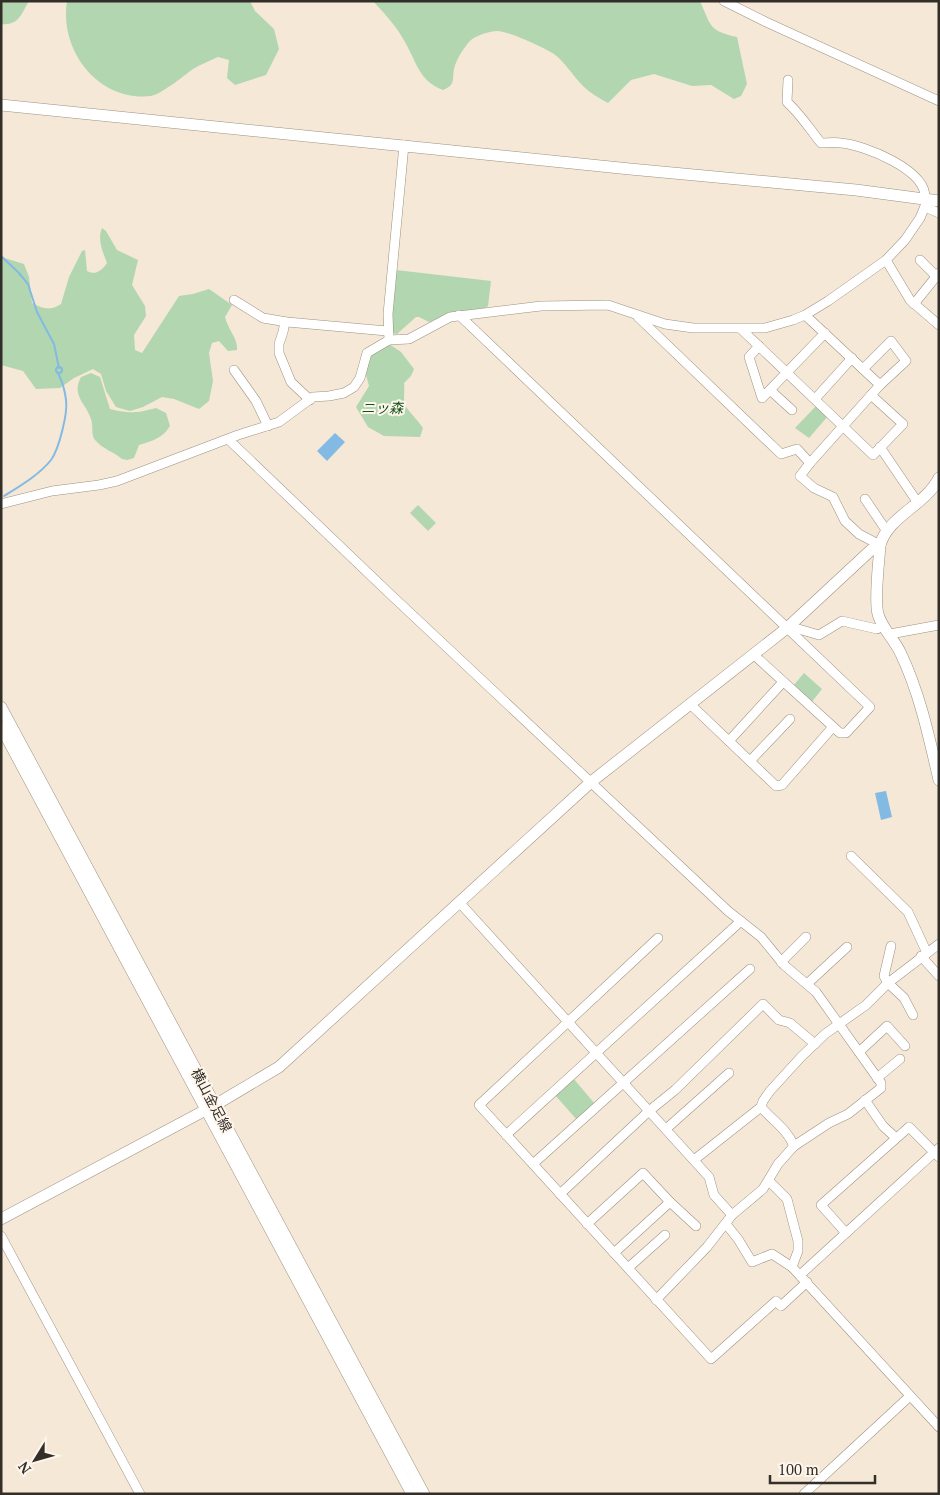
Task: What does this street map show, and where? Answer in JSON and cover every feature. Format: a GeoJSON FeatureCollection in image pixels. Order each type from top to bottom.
{"type":"FeatureCollection","features":[{"type":"Feature","properties":{"kind":"street"},"geometry":{"type":"LineString","coordinates":[[724,1],[939,101]]}},
{"type":"Feature","properties":{"kind":"street"},"geometry":{"type":"LineString","coordinates":[[788,80],[787,102],[801,114],[807,126],[821,143],[841,143],[861,147],[892,160],[917,180],[929,202],[939,213]]}},
{"type":"Feature","properties":{"kind":"street"},"geometry":{"type":"LineString","coordinates":[[1,105],[856,190],[929,202]]}},
{"type":"Feature","properties":{"kind":"street"},"geometry":{"type":"LineString","coordinates":[[1,504],[52,491],[99,486],[117,481],[279,422],[313,398],[344,393],[354,387],[360,378],[368,352],[388,335],[404,145]]}},
{"type":"Feature","properties":{"kind":"street"},"geometry":{"type":"LineString","coordinates":[[234,300],[263,318],[409,338],[442,321],[459,315],[541,306],[608,306],[665,324],[693,328],[765,328],[793,320],[805,314],[828,301],[886,260],[905,240],[929,202]]}},
{"type":"Feature","properties":{"kind":"street"},"geometry":{"type":"LineString","coordinates":[[886,260],[910,300],[939,325]]}},
{"type":"Feature","properties":{"kind":"street"},"geometry":{"type":"LineString","coordinates":[[914,304],[937,274],[920,260]]}},
{"type":"Feature","properties":{"kind":"street"},"geometry":{"type":"LineString","coordinates":[[805,314],[880,385]]}},
{"type":"Feature","properties":{"kind":"street"},"geometry":{"type":"LineString","coordinates":[[459,315],[789,626],[870,707],[846,733],[840,734],[753,654]]}},
{"type":"Feature","properties":{"kind":"street"},"geometry":{"type":"LineString","coordinates":[[636,315],[781,454],[797,449],[810,463]]}},
{"type":"Feature","properties":{"kind":"street"},"geometry":{"type":"LineString","coordinates":[[285,322],[284,332],[279,344],[279,353],[291,382],[310,400]]}},
{"type":"Feature","properties":{"kind":"street"},"geometry":{"type":"LineString","coordinates":[[741,329],[873,455],[903,424],[871,395]]}},
{"type":"Feature","properties":{"kind":"street"},"geometry":{"type":"LineString","coordinates":[[759,346],[749,357],[762,398],[825,333]]}},
{"type":"Feature","properties":{"kind":"street"},"geometry":{"type":"LineString","coordinates":[[863,369],[891,341],[906,361],[880,385],[843,425],[800,476],[814,488],[834,497],[845,521],[859,534],[880,545]]}},
{"type":"Feature","properties":{"kind":"street"},"geometry":{"type":"LineString","coordinates":[[815,398],[852,358]]}},
{"type":"Feature","properties":{"kind":"street"},"geometry":{"type":"LineString","coordinates":[[234,370],[256,401],[268,426]]}},
{"type":"Feature","properties":{"kind":"street"},"geometry":{"type":"LineString","coordinates":[[770,390],[792,410]]}},
{"type":"Feature","properties":{"kind":"street"},"geometry":{"type":"LineString","coordinates":[[229,440],[728,911],[761,937],[781,962],[816,992],[881,1082],[881,1088],[848,1114],[829,1123],[794,1146],[778,1164],[763,1189],[732,1215],[707,1247],[656,1300]]}},
{"type":"Feature","properties":{"kind":"street"},"geometry":{"type":"LineString","coordinates":[[880,447],[918,503]]}},
{"type":"Feature","properties":{"kind":"street"},"geometry":{"type":"LineString","coordinates":[[939,478],[928,494],[886,530],[880,545],[877,607],[882,625],[890,634],[901,653],[924,718],[939,780]]}},
{"type":"Feature","properties":{"kind":"street"},"geometry":{"type":"LineString","coordinates":[[865,499],[886,530]]}},
{"type":"Feature","properties":{"kind":"street"},"geometry":{"type":"LineString","coordinates":[[1,1219],[210,1107],[279,1067],[591,782],[789,626],[871,550],[880,545]]}},
{"type":"Feature","properties":{"kind":"street"},"geometry":{"type":"LineString","coordinates":[[789,626],[819,634],[842,621],[876,629],[882,625]]}},
{"type":"Feature","properties":{"kind":"street"},"geometry":{"type":"LineString","coordinates":[[890,634],[939,625]]}},
{"type":"Feature","properties":{"kind":"street"},"geometry":{"type":"LineString","coordinates":[[729,741],[782,682]]}},
{"type":"Feature","properties":{"kind":"street"},"geometry":{"type":"LineString","coordinates":[[690,704],[776,786],[782,785],[832,728]]}},
{"type":"Feature","properties":{"kind":"street","name":"横山金足線"},"geometry":{"type":"LineString","coordinates":[[1,707],[412,1494]]}},
{"type":"Feature","properties":{"kind":"street"},"geometry":{"type":"LineString","coordinates":[[750,761],[790,720]]}},
{"type":"Feature","properties":{"kind":"street","name":"横山金足線"},"geometry":{"type":"LineString","coordinates":[[1,727],[424,1494]]}},
{"type":"Feature","properties":{"kind":"street"},"geometry":{"type":"LineString","coordinates":[[851,856],[908,912],[924,955],[939,976]]}},
{"type":"Feature","properties":{"kind":"street"},"geometry":{"type":"LineString","coordinates":[[459,902],[709,1177],[714,1195],[732,1215]]}},
{"type":"Feature","properties":{"kind":"street"},"geometry":{"type":"LineString","coordinates":[[506,1135],[741,921]]}},
{"type":"Feature","properties":{"kind":"street"},"geometry":{"type":"LineString","coordinates":[[781,962],[806,936]]}},
{"type":"Feature","properties":{"kind":"street"},"geometry":{"type":"LineString","coordinates":[[658,938],[479,1105],[711,1359],[776,1301],[781,1306],[807,1282]]}},
{"type":"Feature","properties":{"kind":"street"},"geometry":{"type":"LineString","coordinates":[[694,1160],[761,1107],[770,1091],[815,1044],[840,1023],[866,1006],[888,983],[939,944]]}},
{"type":"Feature","properties":{"kind":"street"},"geometry":{"type":"LineString","coordinates":[[807,984],[847,946]]}},
{"type":"Feature","properties":{"kind":"street"},"geometry":{"type":"LineString","coordinates":[[891,946],[884,976],[888,983],[904,998],[913,1015]]}},
{"type":"Feature","properties":{"kind":"street"},"geometry":{"type":"LineString","coordinates":[[533,1164],[750,968]]}},
{"type":"Feature","properties":{"kind":"street"},"geometry":{"type":"LineString","coordinates":[[560,1194],[649,1111],[675,1090],[763,1004],[779,1020],[790,1023],[815,1044]]}},
{"type":"Feature","properties":{"kind":"street"},"geometry":{"type":"LineString","coordinates":[[859,1052],[887,1026],[905,1046]]}},
{"type":"Feature","properties":{"kind":"street"},"geometry":{"type":"LineString","coordinates":[[877,1078],[900,1059]]}},
{"type":"Feature","properties":{"kind":"street"},"geometry":{"type":"LineString","coordinates":[[666,1129],[729,1073]]}},
{"type":"Feature","properties":{"kind":"street"},"geometry":{"type":"LineString","coordinates":[[865,1100],[883,1126],[896,1138]]}},
{"type":"Feature","properties":{"kind":"street"},"geometry":{"type":"LineString","coordinates":[[761,1107],[782,1125],[794,1146]]}},
{"type":"Feature","properties":{"kind":"street"},"geometry":{"type":"LineString","coordinates":[[800,1275],[937,1153],[909,1127],[821,1205],[846,1233]]}},
{"type":"Feature","properties":{"kind":"street"},"geometry":{"type":"LineString","coordinates":[[587,1224],[643,1172],[670,1202],[696,1226]]}},
{"type":"Feature","properties":{"kind":"street"},"geometry":{"type":"LineString","coordinates":[[769,1181],[787,1199],[798,1241],[798,1251],[792,1266]]}},
{"type":"Feature","properties":{"kind":"street"},"geometry":{"type":"LineString","coordinates":[[614,1253],[670,1202]]}},
{"type":"Feature","properties":{"kind":"street"},"geometry":{"type":"LineString","coordinates":[[726,1224],[752,1262],[772,1254],[792,1266],[939,1427]]}},
{"type":"Feature","properties":{"kind":"street"},"geometry":{"type":"LineString","coordinates":[[628,1268],[665,1235]]}},
{"type":"Feature","properties":{"kind":"street"},"geometry":{"type":"LineString","coordinates":[[1,1236],[140,1494]]}},
{"type":"Feature","properties":{"kind":"street"},"geometry":{"type":"LineString","coordinates":[[804,1494],[910,1396]]}},
{"type":"Feature","properties":{"kind":"green space"},"geometry":{"type":"Polygon","coordinates":[[[1,1],[29,1],[16,21],[1,24],[1,1]]]}},
{"type":"Feature","properties":{"kind":"green space"},"geometry":{"type":"Polygon","coordinates":[[[67,1],[250,1],[255,11],[274,29],[279,49],[266,75],[235,85],[227,78],[229,60],[218,57],[193,69],[155,95],[132,96],[115,91],[99,82],[86,70],[76,55],[69,38],[66,20],[67,1]]]}},
{"type":"Feature","properties":{"kind":"green space"},"geometry":{"type":"Polygon","coordinates":[[[373,1],[700,1],[709,22],[716,30],[737,37],[747,84],[741,96],[734,99],[711,85],[692,86],[654,74],[631,80],[608,103],[586,89],[554,54],[535,44],[497,31],[482,34],[469,42],[456,62],[452,84],[443,90],[429,82],[424,76],[398,31],[373,1]]]}},
{"type":"Feature","properties":{"kind":"green space"},"geometry":{"type":"Polygon","coordinates":[[[102,228],[106,231],[117,250],[138,260],[132,285],[145,306],[146,316],[134,335],[135,350],[142,353],[179,296],[209,289],[232,305],[225,317],[236,342],[237,350],[228,351],[219,341],[212,343],[209,353],[213,381],[209,401],[199,409],[174,399],[162,397],[143,407],[130,411],[116,407],[106,391],[101,374],[93,369],[74,378],[60,388],[36,389],[23,371],[1,365],[1,257],[24,264],[29,277],[32,303],[43,308],[53,308],[61,304],[69,277],[82,251],[85,250],[87,271],[98,272],[107,263],[100,241],[102,228]]]}},
{"type":"Feature","properties":{"kind":"green space"},"geometry":{"type":"Polygon","coordinates":[[[396,270],[491,281],[488,306],[450,314],[429,322],[416,317],[397,334],[393,333],[390,329],[396,270]]]}},
{"type":"Feature","properties":{"kind":"green space","name":"ニッ森"},"geometry":{"type":"Polygon","coordinates":[[[389,344],[401,352],[414,369],[411,376],[404,383],[404,400],[406,407],[423,428],[420,437],[384,436],[368,427],[356,407],[369,386],[365,371],[370,355],[389,344]]]}},
{"type":"Feature","properties":{"kind":"green space"},"geometry":{"type":"Polygon","coordinates":[[[91,373],[100,377],[110,409],[133,412],[156,408],[166,413],[170,426],[157,438],[139,445],[134,458],[122,459],[94,439],[89,413],[78,394],[78,384],[81,377],[91,373]]]}},
{"type":"Feature","properties":{"kind":"green space"},"geometry":{"type":"Polygon","coordinates":[[[817,405],[828,416],[809,438],[795,428],[817,405]]]}},
{"type":"Feature","properties":{"kind":"green space"},"geometry":{"type":"Polygon","coordinates":[[[418,505],[436,523],[428,531],[410,513],[418,505]]]}},
{"type":"Feature","properties":{"kind":"green space"},"geometry":{"type":"Polygon","coordinates":[[[804,673],[822,689],[811,703],[793,686],[804,673]]]}},
{"type":"Feature","properties":{"kind":"green space"},"geometry":{"type":"Polygon","coordinates":[[[573,1078],[595,1104],[577,1120],[555,1095],[573,1078]]]}},
{"type":"Feature","properties":{"kind":"water"},"geometry":{"type":"Polygon","coordinates":[[[335,433],[345,442],[327,461],[317,451],[335,433]]]}},
{"type":"Feature","properties":{"kind":"water"},"geometry":{"type":"Polygon","coordinates":[[[886,791],[892,817],[881,820],[875,793],[886,791]]]}},
{"type":"Feature","properties":{"kind":"waterway"},"geometry":{"type":"LineString","coordinates":[[1,256],[28,284],[37,312],[54,344],[59,368]]}},
{"type":"Feature","properties":{"kind":"waterway"},"geometry":{"type":"LineString","coordinates":[[59,367],[62,370],[59,373],[56,370],[59,367]]}},
{"type":"Feature","properties":{"kind":"waterway"},"geometry":{"type":"LineString","coordinates":[[4,496],[35,475],[54,455],[66,413],[66,400],[58,373]]}}]}
